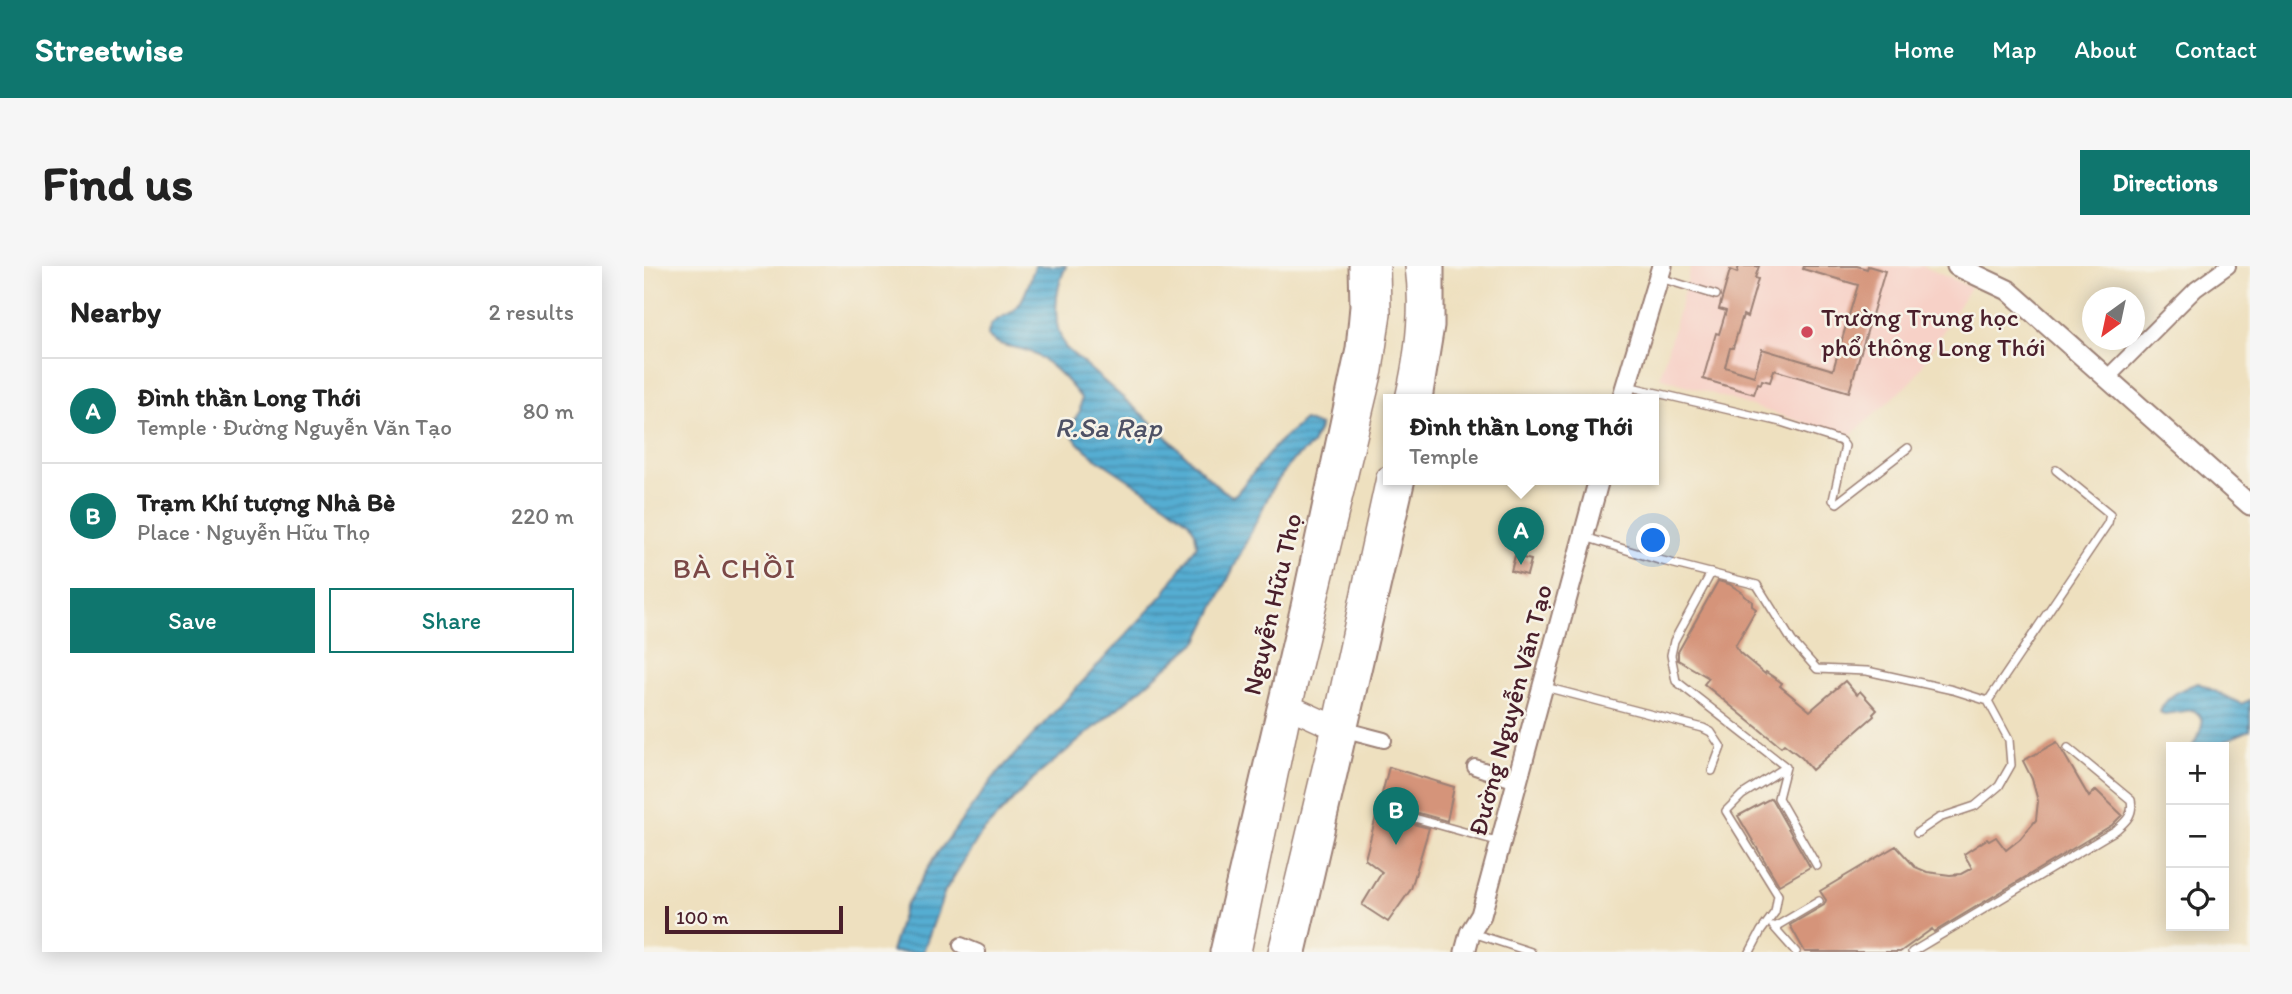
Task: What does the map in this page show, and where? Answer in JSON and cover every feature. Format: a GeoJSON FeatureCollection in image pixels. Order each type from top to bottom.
{"type":"FeatureCollection","features":[{"type":"Feature","properties":{"kind":"main road","name":"Nguyễn Hữu Thọ"},"geometry":{"type":"LineString","coordinates":[[1220,952],[1249,864],[1290,708],[1332,507],[1356,349],[1360,306],[1359,266]]}},
{"type":"Feature","properties":{"kind":"main road","name":"Nguyễn Hữu Thọ"},"geometry":{"type":"LineString","coordinates":[[1239,952],[1249,864],[1332,507],[1371,370],[1379,313],[1378,266]]}},
{"type":"Feature","properties":{"kind":"main road"},"geometry":{"type":"LineString","coordinates":[[1408,394],[1416,362],[1420,285],[1417,266]]}},
{"type":"Feature","properties":{"kind":"main road"},"geometry":{"type":"LineString","coordinates":[[1423,394],[1434,326],[1434,266]]}},
{"type":"Feature","properties":{"kind":"main road"},"geometry":{"type":"LineString","coordinates":[[1957,266],[2008,290],[2250,505]]}},
{"type":"Feature","properties":{"kind":"main road"},"geometry":{"type":"LineString","coordinates":[[1624,392],[1660,272]]}},
{"type":"Feature","properties":{"kind":"main road"},"geometry":{"type":"LineString","coordinates":[[1296,952],[1357,654],[1387,485]]}},
{"type":"Feature","properties":{"kind":"main road"},"geometry":{"type":"LineString","coordinates":[[1357,654],[1403,485]]}},
{"type":"Feature","properties":{"kind":"main road","name":"Đường Nguyễn Văn Tạo"},"geometry":{"type":"LineString","coordinates":[[1479,944],[1481,915],[1516,780],[1545,687],[1598,485]]}},
{"type":"Feature","properties":{"kind":"main road"},"geometry":{"type":"LineString","coordinates":[[1290,708],[1341,729]]}},
{"type":"Feature","properties":{"kind":"main road"},"geometry":{"type":"LineString","coordinates":[[1280,952],[1341,729]]}},
{"type":"Feature","properties":{"kind":"main road","name":"Đường Nguyễn Văn Tạo"},"geometry":{"type":"LineString","coordinates":[[1465,952],[1470,933],[1481,915]]}},
{"type":"Feature","properties":{"kind":"street"},"geometry":{"type":"LineString","coordinates":[[2145,328],[2196,278],[2213,266]]}},
{"type":"Feature","properties":{"kind":"street"},"geometry":{"type":"LineString","coordinates":[[2105,375],[2196,289],[2228,266]]}},
{"type":"Feature","properties":{"kind":"street"},"geometry":{"type":"LineString","coordinates":[[2105,375],[2125,350]]}},
{"type":"Feature","properties":{"kind":"street"},"geometry":{"type":"LineString","coordinates":[[1341,729],[1384,740]]}},
{"type":"Feature","properties":{"kind":"street"},"geometry":{"type":"LineString","coordinates":[[1475,767],[1516,780]]}},
{"type":"Feature","properties":{"kind":"street"},"geometry":{"type":"LineString","coordinates":[[961,945],[978,952]]}},
{"type":"Feature","properties":{"kind":"lane"},"geometry":{"type":"LineString","coordinates":[[1660,272],[1716,295]]}},
{"type":"Feature","properties":{"kind":"lane"},"geometry":{"type":"LineString","coordinates":[[1659,399],[1781,422],[1841,441],[1845,446],[1833,500],[1837,503],[1908,448]]}},
{"type":"Feature","properties":{"kind":"lane"},"geometry":{"type":"LineString","coordinates":[[1988,701],[2108,523],[2110,514],[2056,470]]}},
{"type":"Feature","properties":{"kind":"lane"},"geometry":{"type":"LineString","coordinates":[[1584,537],[1757,585],[1792,641],[1816,669],[1867,671],[1953,690],[1988,701],[2009,740],[2011,765],[1999,786],[1975,806],[1939,818],[1917,833]]}},
{"type":"Feature","properties":{"kind":"lane"},"geometry":{"type":"LineString","coordinates":[[1712,573],[1674,641],[1671,656],[1676,681],[1786,767]]}},
{"type":"Feature","properties":{"kind":"lane"},"geometry":{"type":"LineString","coordinates":[[1545,687],[1711,732],[1721,747],[1712,771]]}},
{"type":"Feature","properties":{"kind":"lane"},"geometry":{"type":"LineString","coordinates":[[1912,952],[2116,830],[2129,818],[2133,808],[2131,800],[2068,748]]}},
{"type":"Feature","properties":{"kind":"lane"},"geometry":{"type":"LineString","coordinates":[[1786,767],[1778,797],[1817,866]]}},
{"type":"Feature","properties":{"kind":"lane"},"geometry":{"type":"LineString","coordinates":[[1772,924],[1778,895],[1726,811],[1742,795],[1786,767]]}},
{"type":"Feature","properties":{"kind":"lane"},"geometry":{"type":"LineString","coordinates":[[1411,817],[1501,842]]}},
{"type":"Feature","properties":{"kind":"lane"},"geometry":{"type":"LineString","coordinates":[[1751,952],[1761,931],[1819,901]]}},
{"type":"Feature","properties":{"kind":"lane"},"geometry":{"type":"LineString","coordinates":[[1772,924],[1796,952]]}},
{"type":"Feature","properties":{"kind":"lane"},"geometry":{"type":"LineString","coordinates":[[1479,944],[1531,952]]}},
{"type":"Feature","properties":{"kind":"shaded area","name":"Trường Trung học phổ thông Long Thới"},"geometry":{"type":"Polygon","coordinates":[[[1691,266],[1922,266],[1970,287],[1914,379],[1849,437],[1660,377],[1691,266]]]}},
{"type":"Feature","properties":{"kind":"water","name":"R.Sa Rạp"},"geometry":{"type":"Polygon","coordinates":[[[1035,266],[1066,266],[1059,285],[1056,307],[1058,329],[1066,348],[1152,423],[1219,488],[1232,496],[1277,444],[1304,420],[1320,426],[1312,445],[1293,460],[1273,487],[1198,641],[1033,779],[980,835],[945,891],[923,952],[891,952],[904,908],[936,855],[995,776],[1163,595],[1197,545],[1195,532],[1188,521],[1078,443],[1068,429],[1080,411],[1081,398],[1064,378],[1037,356],[998,343],[988,336],[992,324],[1013,311],[1020,303],[1035,266]]]}},
{"type":"Feature","properties":{"kind":"water"},"geometry":{"type":"Polygon","coordinates":[[[2198,683],[2241,704],[2250,700],[2250,730],[2223,742],[2195,742],[2202,727],[2198,714],[2193,710],[2164,714],[2160,712],[2170,698],[2198,683]]]}},
{"type":"Feature","properties":{"kind":"building"},"geometry":{"type":"Polygon","coordinates":[[[1739,266],[1759,266],[1755,278],[1758,279],[1747,317],[1743,315],[1725,367],[1754,376],[1762,349],[1833,370],[1858,285],[1803,269],[1804,266],[1857,266],[1867,269],[1868,266],[1885,271],[1849,392],[1774,370],[1770,382],[1762,380],[1761,384],[1758,383],[1754,394],[1703,379],[1716,333],[1719,334],[1726,311],[1719,309],[1730,270],[1737,273],[1739,266]]]}},
{"type":"Feature","properties":{"kind":"building"},"geometry":{"type":"Polygon","coordinates":[[[1515,556],[1531,560],[1527,575],[1511,571],[1515,556]]]}},
{"type":"Feature","properties":{"kind":"building"},"geometry":{"type":"Polygon","coordinates":[[[1718,581],[1743,593],[1756,609],[1735,646],[1765,674],[1766,672],[1782,683],[1780,686],[1810,711],[1845,681],[1857,695],[1860,691],[1877,710],[1874,716],[1812,770],[1802,758],[1784,744],[1781,747],[1704,684],[1709,678],[1678,660],[1678,652],[1718,581]]]}},
{"type":"Feature","properties":{"kind":"building"},"geometry":{"type":"Polygon","coordinates":[[[2057,742],[2089,797],[2096,790],[2122,815],[2112,825],[1934,932],[1932,929],[1900,952],[1805,952],[1790,925],[1824,905],[1826,900],[1820,891],[1896,846],[1915,867],[1927,872],[1950,875],[1961,874],[1972,868],[1964,854],[1987,839],[1989,841],[1996,837],[2006,850],[2020,839],[2036,820],[2038,801],[2032,779],[2023,761],[2057,742]]]}},
{"type":"Feature","properties":{"kind":"building"},"geometry":{"type":"Polygon","coordinates":[[[1389,767],[1454,787],[1447,821],[1412,811],[1405,815],[1409,823],[1429,828],[1411,889],[1388,922],[1362,905],[1382,872],[1365,859],[1389,767]]]}},
{"type":"Feature","properties":{"kind":"building"},"geometry":{"type":"Polygon","coordinates":[[[1771,798],[1810,867],[1779,885],[1738,816],[1771,798]]]}},
{"type":"Feature","properties":{"kind":"place","name":"Trường Trung học phổ thông Long Thới"},"geometry":{"type":"Point","coordinates":[1807,332]}},
{"type":"Feature","properties":{"kind":"place","name":"Đình thần Long Thới"},"geometry":{"type":"Point","coordinates":[1521,565]}},
{"type":"Feature","properties":{"kind":"place","name":"Trạm Khí tượng Nhà Bè"},"geometry":{"type":"Point","coordinates":[1396,845]}},
{"type":"Feature","properties":{"kind":"district","name":"BÀ CHỒI"},"geometry":{"type":"Point","coordinates":[735,568]}}]}
